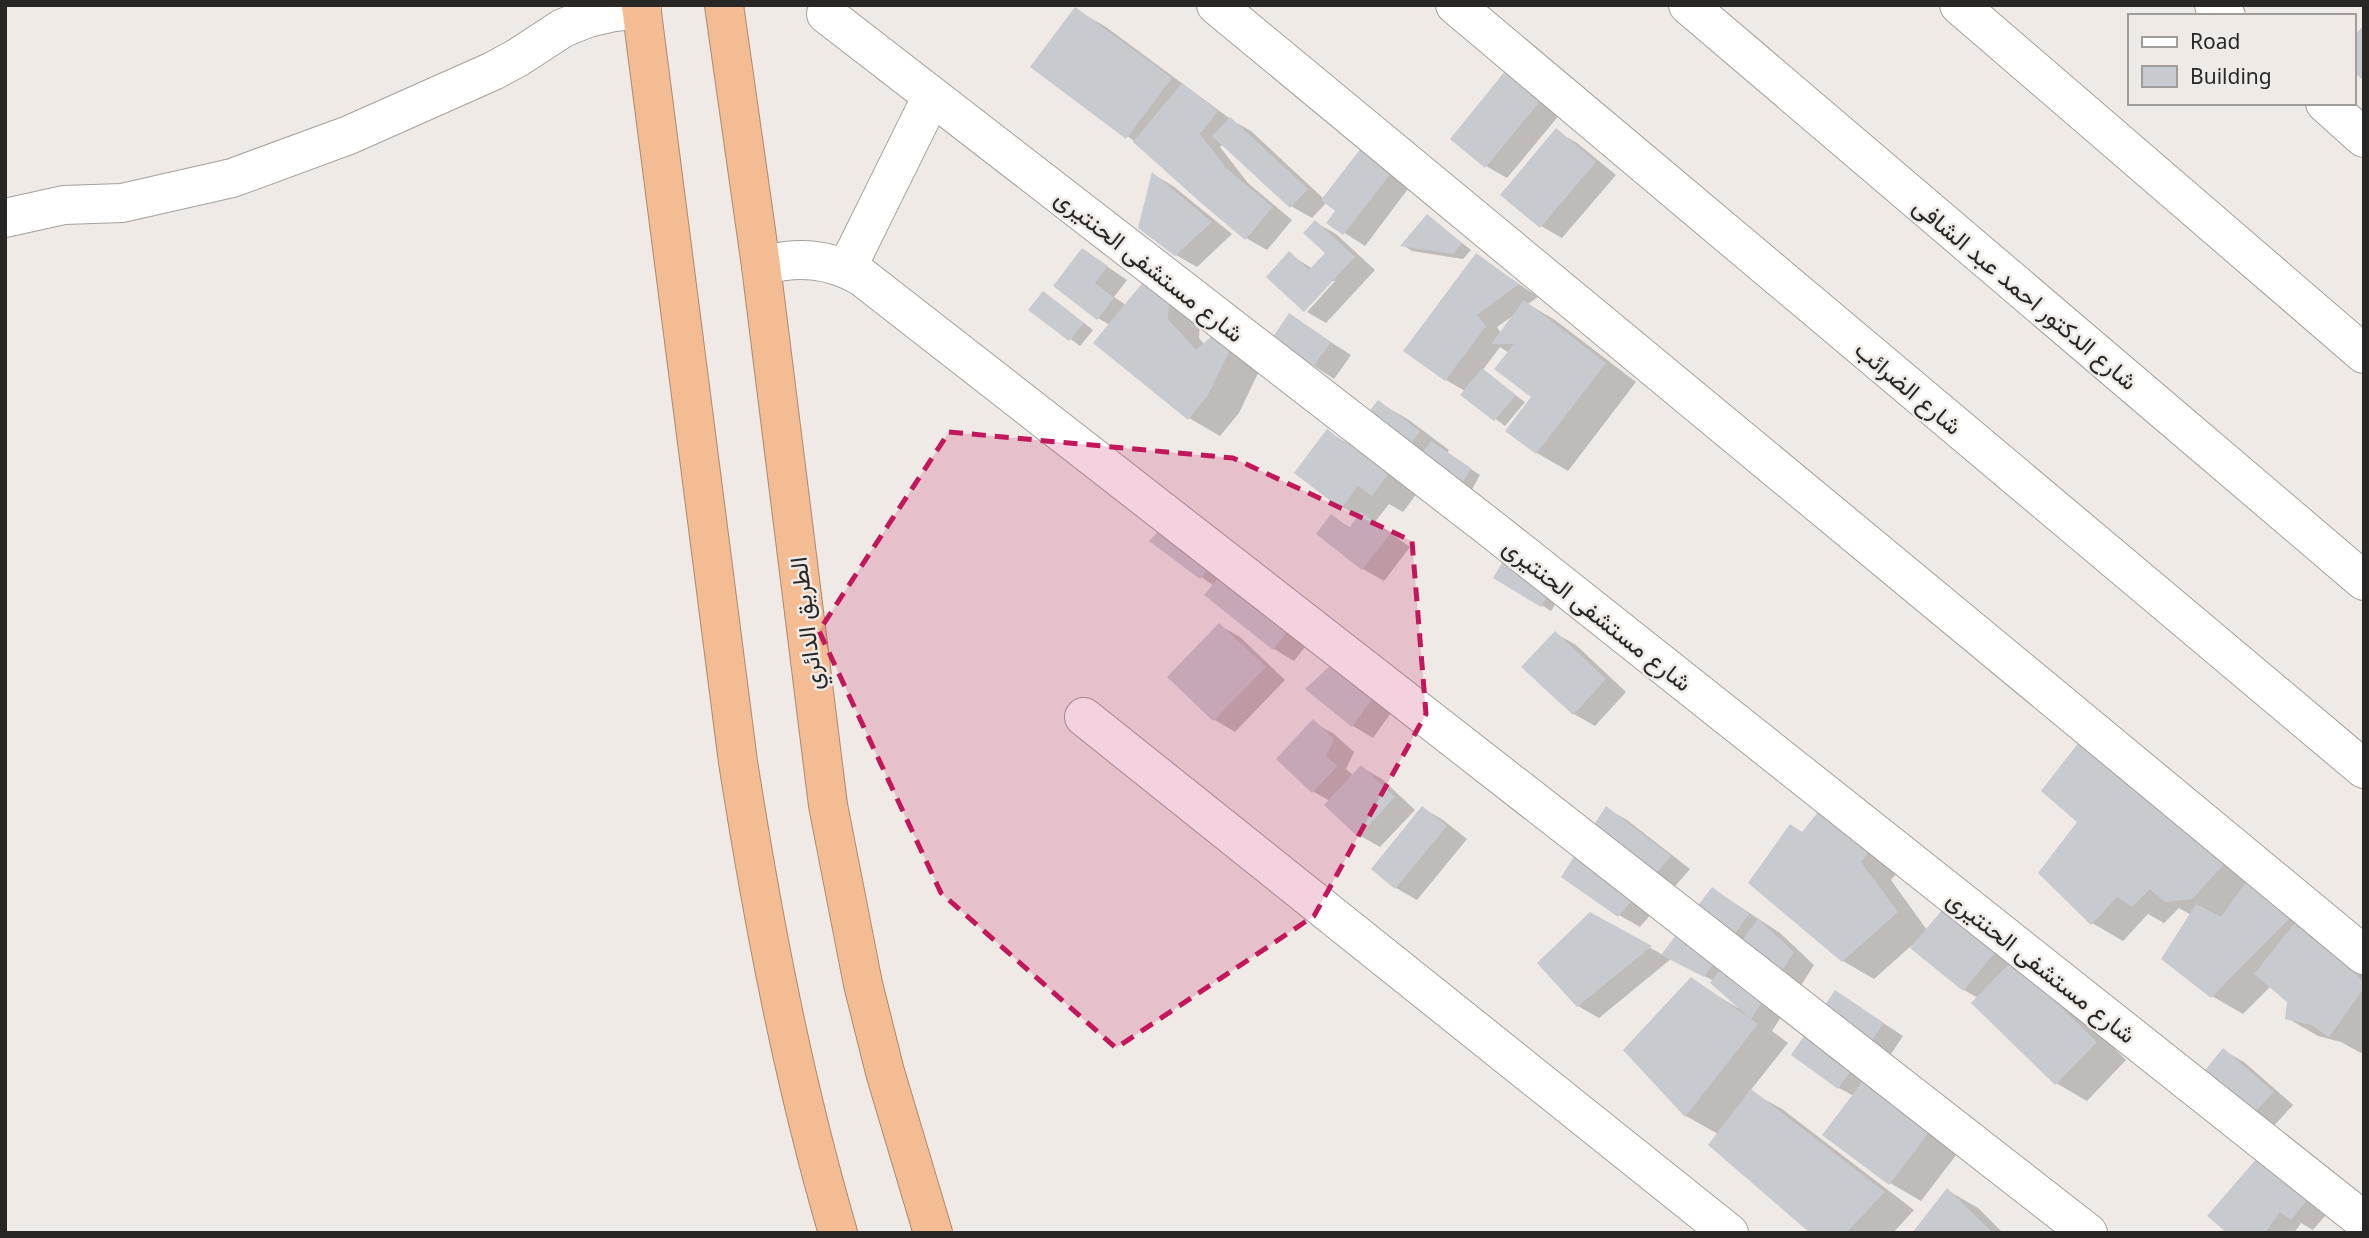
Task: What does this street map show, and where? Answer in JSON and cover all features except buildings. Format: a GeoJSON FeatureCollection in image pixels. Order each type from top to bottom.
{"type":"FeatureCollection","features":[{"type":"Feature","properties":{"kind":"highway","name":"الطريق الدائري"},"geometry":{"type":"LineString","coordinates":[[724,5],[761,267],[816,715],[839,869],[885,1072],[933,1233]]}},
{"type":"Feature","properties":{"kind":"highway"},"geometry":{"type":"LineString","coordinates":[[641,7],[748,828],[797,1075],[838,1233]]}},
{"type":"Feature","properties":{"kind":"street"},"geometry":{"type":"LineString","coordinates":[[1216,5],[2364,956]]}},
{"type":"Feature","properties":{"kind":"street","name":"شارع الضرائب"},"geometry":{"type":"LineString","coordinates":[[1455,5],[2364,769]]}},
{"type":"Feature","properties":{"kind":"street","name":"شارع الدكتور احمد عبد الشافى"},"geometry":{"type":"LineString","coordinates":[[1688,5],[2364,581]]}},
{"type":"Feature","properties":{"kind":"street"},"geometry":{"type":"LineString","coordinates":[[1959,5],[2364,354]]}},
{"type":"Feature","properties":{"kind":"street"},"geometry":{"type":"LineString","coordinates":[[5,218],[64,205],[122,203],[232,178],[349,135],[493,71],[563,28],[588,18],[641,7]]}},
{"type":"Feature","properties":{"kind":"street","name":"شارع مستشفى الحنتيرى"},"geometry":{"type":"LineString","coordinates":[[826,14],[1494,531],[2364,1221]]}},
{"type":"Feature","properties":{"kind":"street"},"geometry":{"type":"LineString","coordinates":[[847,268],[932,96]]}},
{"type":"Feature","properties":{"kind":"street"},"geometry":{"type":"LineString","coordinates":[[2327,105],[2364,138]]}},
{"type":"Feature","properties":{"kind":"street"},"geometry":{"type":"LineString","coordinates":[[761,267],[778,261],[813,259],[847,268],[862,277],[2088,1233]]}},
{"type":"Feature","properties":{"kind":"street"},"geometry":{"type":"LineString","coordinates":[[1084,717],[1729,1233]]}},
{"type":"Feature","properties":{"kind":"highlighted area"},"geometry":{"type":"Polygon","coordinates":[[[949,432],[1233,458],[1412,541],[1426,714],[1314,916],[1116,1048],[941,893],[819,631],[949,432]]]}}]}
